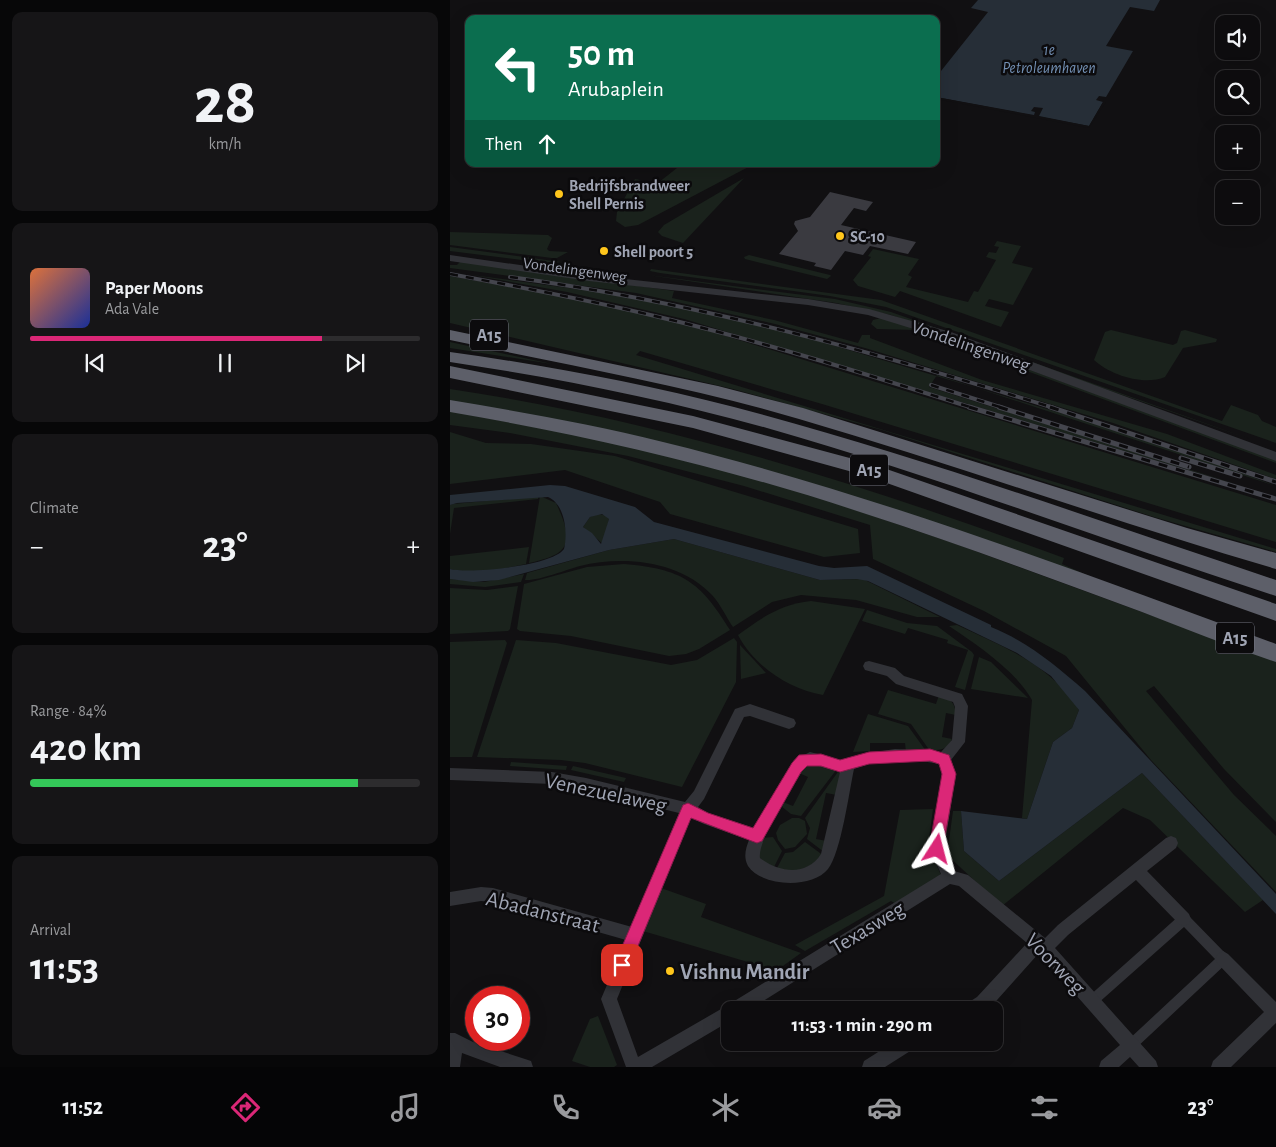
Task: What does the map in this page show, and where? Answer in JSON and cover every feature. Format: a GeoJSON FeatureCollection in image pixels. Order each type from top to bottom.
{"type":"FeatureCollection","features":[{"type":"Feature","properties":{"kind":"highway","name":"A15"},"geometry":{"type":"LineString","coordinates":[[450,326],[528,343],[618,370]]}},
{"type":"Feature","properties":{"kind":"highway","name":"A15"},"geometry":{"type":"LineString","coordinates":[[450,337],[618,370],[803,414],[891,440],[1186,535],[1276,561]]}},
{"type":"Feature","properties":{"kind":"highway","name":"A15"},"geometry":{"type":"LineString","coordinates":[[450,337],[600,373],[633,389]]}},
{"type":"Feature","properties":{"kind":"highway","name":"A15"},"geometry":{"type":"LineString","coordinates":[[450,357],[521,367],[633,389],[770,423],[846,445],[1276,588]]}},
{"type":"Feature","properties":{"kind":"highway","name":"A15"},"geometry":{"type":"LineString","coordinates":[[450,372],[684,420],[758,438],[872,471],[1276,612]]}},
{"type":"Feature","properties":{"kind":"highway","name":"A15"},"geometry":{"type":"LineString","coordinates":[[450,406],[606,434],[789,480],[928,526],[1276,653]]}},
{"type":"Feature","properties":{"kind":"street","name":"Vondelingenweg"},"geometry":{"type":"LineString","coordinates":[[450,252],[710,287],[729,292]]}},
{"type":"Feature","properties":{"kind":"street","name":"Vondelingenweg"},"geometry":{"type":"LineString","coordinates":[[450,258],[622,282],[729,292],[834,306],[895,319],[946,335],[1276,457]]}},
{"type":"Feature","properties":{"kind":"street","name":"Vondelingenweg"},"geometry":{"type":"LineString","coordinates":[[1205,430],[1276,452]]}},
{"type":"Feature","properties":{"kind":"street"},"geometry":{"type":"LineString","coordinates":[[869,666],[891,672],[900,680],[952,695],[959,700],[962,706],[958,742],[944,759]]}},
{"type":"Feature","properties":{"kind":"street"},"geometry":{"type":"LineString","coordinates":[[721,1017],[635,1067],[609,999],[688,809],[699,795],[740,713],[750,710],[789,723]]}},
{"type":"Feature","properties":{"kind":"street"},"geometry":{"type":"LineString","coordinates":[[848,765],[828,856],[819,869],[801,877],[787,876],[761,868],[752,856],[757,836],[801,762],[815,759],[840,766],[869,758],[930,755],[944,759]]}},
{"type":"Feature","properties":{"kind":"street"},"geometry":{"type":"LineString","coordinates":[[944,759],[949,774],[937,849],[949,877]]}},
{"type":"Feature","properties":{"kind":"street","name":"Venezuelaweg"},"geometry":{"type":"LineString","coordinates":[[450,774],[552,778],[586,784],[688,809],[704,818],[757,836]]}},
{"type":"Feature","properties":{"kind":"street"},"geometry":{"type":"LineString","coordinates":[[984,1001],[1042,945],[1171,843]]}},
{"type":"Feature","properties":{"kind":"street"},"geometry":{"type":"LineString","coordinates":[[1137,871],[1276,1012],[1219,1067]]}},
{"type":"Feature","properties":{"kind":"street","name":"Voorweg"},"geometry":{"type":"LineString","coordinates":[[949,877],[963,880],[1042,945],[1150,1067]]}},
{"type":"Feature","properties":{"kind":"street","name":"Texasweg"},"geometry":{"type":"LineString","coordinates":[[749,1001],[949,877]]}},
{"type":"Feature","properties":{"kind":"street","name":"Abadanstraat"},"geometry":{"type":"LineString","coordinates":[[450,899],[481,894],[493,895],[635,935]]}},
{"type":"Feature","properties":{"kind":"street"},"geometry":{"type":"LineString","coordinates":[[1092,1001],[1184,919]]}},
{"type":"Feature","properties":{"kind":"street"},"geometry":{"type":"LineString","coordinates":[[1107,1067],[1223,959]]}},
{"type":"Feature","properties":{"kind":"street"},"geometry":{"type":"LineString","coordinates":[[452,1067],[452,1041],[525,1067]]}},
{"type":"Feature","properties":{"kind":"street"},"geometry":{"type":"LineString","coordinates":[[870,1067],[895,1051]]}},
{"type":"Feature","properties":{"kind":"shaded area"},"geometry":{"type":"Polygon","coordinates":[[[674,167],[748,167],[638,225],[625,227],[616,221],[617,212],[635,179],[640,180],[632,187],[636,188],[633,190],[644,194],[677,168],[674,167]]]}},
{"type":"Feature","properties":{"kind":"shaded area"},"geometry":{"type":"Polygon","coordinates":[[[744,178],[683,243],[662,236],[658,232],[664,225],[744,178]]]}},
{"type":"Feature","properties":{"kind":"shaded area"},"geometry":{"type":"Polygon","coordinates":[[[450,232],[548,235],[552,238],[547,249],[549,251],[568,252],[557,258],[552,258],[450,245],[450,232]]]}},
{"type":"Feature","properties":{"kind":"shaded area"},"geometry":{"type":"Polygon","coordinates":[[[997,241],[1021,246],[1012,263],[1033,268],[1013,305],[989,299],[985,306],[1009,312],[1001,327],[900,291],[895,297],[858,286],[853,280],[871,257],[868,256],[873,249],[919,259],[908,275],[912,277],[906,287],[968,302],[974,291],[978,292],[996,260],[986,257],[989,252],[996,253],[999,247],[994,246],[997,241]]]}},
{"type":"Feature","properties":{"kind":"shaded area"},"geometry":{"type":"Polygon","coordinates":[[[450,247],[561,262],[546,263],[450,251],[450,247]]]}},
{"type":"Feature","properties":{"kind":"shaded area"},"geometry":{"type":"Polygon","coordinates":[[[749,255],[831,276],[827,279],[745,259],[744,257],[749,255]]]}},
{"type":"Feature","properties":{"kind":"shaded area"},"geometry":{"type":"Polygon","coordinates":[[[461,261],[674,291],[672,298],[774,320],[858,343],[862,335],[870,335],[870,338],[982,380],[1167,434],[1276,475],[1276,479],[1113,423],[865,348],[775,324],[636,293],[450,268],[450,265],[457,265],[461,261]]]}},
{"type":"Feature","properties":{"kind":"shaded area"},"geometry":{"type":"Polygon","coordinates":[[[651,269],[881,300],[1222,421],[1231,405],[1258,415],[1262,421],[1276,427],[1276,443],[886,307],[830,296],[660,273],[650,271],[651,269]]]}},
{"type":"Feature","properties":{"kind":"shaded area"},"geometry":{"type":"Polygon","coordinates":[[[472,275],[628,296],[761,324],[936,376],[929,387],[1248,488],[684,319],[567,292],[472,275]]]}},
{"type":"Feature","properties":{"kind":"shaded area"},"geometry":{"type":"Polygon","coordinates":[[[648,275],[835,299],[891,312],[1250,439],[891,315],[836,303],[648,275]]]}},
{"type":"Feature","properties":{"kind":"shaded area"},"geometry":{"type":"Polygon","coordinates":[[[450,276],[593,302],[703,329],[1276,505],[1276,542],[822,404],[640,351],[636,355],[1276,549],[1276,552],[1154,517],[882,430],[733,389],[450,323],[450,276]]]}},
{"type":"Feature","properties":{"kind":"shaded area"},"geometry":{"type":"Polygon","coordinates":[[[881,318],[911,327],[1276,459],[1276,463],[916,330],[877,329],[871,324],[873,320],[881,318]]]}},
{"type":"Feature","properties":{"kind":"shaded area"},"geometry":{"type":"Polygon","coordinates":[[[1111,330],[1173,345],[1177,343],[1181,331],[1185,330],[1217,339],[1216,342],[1183,348],[1165,377],[1138,380],[1109,370],[1094,360],[1105,332],[1111,330]]]}},
{"type":"Feature","properties":{"kind":"shaded area"},"geometry":{"type":"Polygon","coordinates":[[[450,342],[552,364],[450,348],[450,342]]]}},
{"type":"Feature","properties":{"kind":"shaded area"},"geometry":{"type":"Polygon","coordinates":[[[937,375],[978,388],[936,376],[937,375]]]}},
{"type":"Feature","properties":{"kind":"shaded area"},"geometry":{"type":"Polygon","coordinates":[[[978,388],[1172,446],[1276,486],[978,388]]]}},
{"type":"Feature","properties":{"kind":"shaded area"},"geometry":{"type":"Polygon","coordinates":[[[450,389],[529,402],[607,418],[761,458],[913,505],[1064,558],[1062,564],[1107,584],[902,514],[450,403],[450,389]]]}},
{"type":"Feature","properties":{"kind":"shaded area"},"geometry":{"type":"Polygon","coordinates":[[[450,411],[612,442],[785,486],[956,544],[1276,661],[1276,822],[1224,769],[1154,686],[1146,691],[1234,795],[1276,836],[1276,892],[1151,760],[1066,656],[984,611],[873,559],[870,525],[744,486],[628,456],[510,433],[450,425],[450,411]]]}},
{"type":"Feature","properties":{"kind":"shaded area"},"geometry":{"type":"Polygon","coordinates":[[[450,432],[486,443],[531,444],[615,456],[858,529],[860,553],[824,557],[670,514],[660,502],[565,470],[450,484],[450,432]]]}},
{"type":"Feature","properties":{"kind":"shaded area"},"geometry":{"type":"Polygon","coordinates":[[[538,496],[538,499],[454,508],[450,534],[450,505],[538,496]]]}},
{"type":"Feature","properties":{"kind":"shaded area"},"geometry":{"type":"Polygon","coordinates":[[[540,496],[556,503],[562,516],[567,537],[561,550],[554,555],[529,563],[540,496]]]}},
{"type":"Feature","properties":{"kind":"shaded area"},"geometry":{"type":"Polygon","coordinates":[[[597,514],[605,515],[609,519],[603,544],[583,527],[590,517],[597,514]]]}},
{"type":"Feature","properties":{"kind":"shaded area"},"geometry":{"type":"Polygon","coordinates":[[[674,539],[820,580],[863,579],[940,617],[917,617],[856,600],[801,595],[772,602],[733,627],[712,595],[699,584],[668,568],[633,561],[597,563],[580,566],[545,577],[525,580],[527,573],[609,550],[674,539]]]}},
{"type":"Feature","properties":{"kind":"shaded area"},"geometry":{"type":"Polygon","coordinates":[[[529,547],[526,564],[478,571],[450,569],[450,556],[529,547]]]}},
{"type":"Feature","properties":{"kind":"shaded area"},"geometry":{"type":"Polygon","coordinates":[[[624,564],[661,570],[688,580],[709,600],[730,630],[699,649],[686,654],[669,656],[571,636],[520,631],[517,629],[524,584],[587,567],[624,564]]]}},
{"type":"Feature","properties":{"kind":"shaded area"},"geometry":{"type":"Polygon","coordinates":[[[524,574],[521,582],[485,587],[450,584],[450,579],[484,582],[524,574]]]}},
{"type":"Feature","properties":{"kind":"shaded area"},"geometry":{"type":"Polygon","coordinates":[[[518,586],[510,629],[508,631],[450,634],[450,588],[487,590],[518,586]]]}},
{"type":"Feature","properties":{"kind":"shaded area"},"geometry":{"type":"Polygon","coordinates":[[[811,601],[865,609],[823,695],[785,682],[753,657],[738,635],[763,618],[781,609],[790,605],[811,601]]]}},
{"type":"Feature","properties":{"kind":"shaded area"},"geometry":{"type":"Polygon","coordinates":[[[867,610],[907,623],[937,626],[972,652],[974,655],[965,690],[955,687],[968,650],[947,643],[948,640],[908,628],[905,634],[862,621],[867,610]]]}},
{"type":"Feature","properties":{"kind":"shaded area"},"geometry":{"type":"Polygon","coordinates":[[[957,625],[1025,658],[1055,681],[1068,694],[1079,710],[1072,728],[1053,742],[1027,819],[1022,818],[1032,700],[1025,689],[1006,669],[949,626],[957,625]]]}},
{"type":"Feature","properties":{"kind":"shaded area"},"geometry":{"type":"Polygon","coordinates":[[[734,638],[737,642],[736,682],[682,787],[585,763],[561,760],[477,757],[516,640],[556,643],[671,665],[697,660],[734,638]]]}},
{"type":"Feature","properties":{"kind":"shaded area"},"geometry":{"type":"Polygon","coordinates":[[[505,640],[507,643],[472,757],[450,757],[450,642],[505,640]]]}},
{"type":"Feature","properties":{"kind":"shaded area"},"geometry":{"type":"Polygon","coordinates":[[[740,645],[766,673],[741,679],[740,645]]]}},
{"type":"Feature","properties":{"kind":"shaded area"},"geometry":{"type":"Polygon","coordinates":[[[979,657],[991,662],[1028,698],[971,689],[979,657]]]}},
{"type":"Feature","properties":{"kind":"shaded area"},"geometry":{"type":"Polygon","coordinates":[[[888,690],[936,704],[939,695],[952,702],[956,715],[946,713],[942,737],[952,739],[949,745],[930,751],[911,724],[878,714],[888,690]]]}},
{"type":"Feature","properties":{"kind":"shaded area"},"geometry":{"type":"Polygon","coordinates":[[[868,714],[908,726],[926,751],[906,752],[905,743],[870,743],[870,751],[853,752],[868,714]]]}},
{"type":"Feature","properties":{"kind":"shaded area"},"geometry":{"type":"Polygon","coordinates":[[[511,762],[567,766],[566,770],[510,766],[511,762]]]}},
{"type":"Feature","properties":{"kind":"shaded area"},"geometry":{"type":"Polygon","coordinates":[[[809,763],[837,769],[801,816],[791,814],[781,806],[783,802],[793,806],[808,777],[799,773],[809,763]]]}},
{"type":"Feature","properties":{"kind":"shaded area"},"geometry":{"type":"Polygon","coordinates":[[[573,766],[626,778],[624,782],[571,770],[573,766]]]}},
{"type":"Feature","properties":{"kind":"shaded area"},"geometry":{"type":"Polygon","coordinates":[[[840,769],[843,770],[837,795],[826,793],[816,839],[827,841],[824,852],[807,839],[810,828],[805,818],[840,769]]]}},
{"type":"Feature","properties":{"kind":"shaded area"},"geometry":{"type":"Polygon","coordinates":[[[1142,773],[1263,900],[1245,912],[1150,820],[1123,808],[1002,906],[947,855],[953,811],[961,811],[964,851],[999,881],[1142,773]]]}},
{"type":"Feature","properties":{"kind":"shaded area"},"geometry":{"type":"Polygon","coordinates":[[[933,809],[928,846],[941,875],[896,904],[891,901],[805,951],[795,945],[884,896],[900,810],[933,809]]]}},
{"type":"Feature","properties":{"kind":"shaded area"},"geometry":{"type":"Polygon","coordinates":[[[792,818],[799,818],[805,821],[807,834],[795,847],[785,849],[778,840],[776,833],[780,825],[792,818]]]}},
{"type":"Feature","properties":{"kind":"shaded area"},"geometry":{"type":"Polygon","coordinates":[[[773,837],[782,851],[774,867],[762,861],[759,856],[762,838],[773,837]]]}},
{"type":"Feature","properties":{"kind":"shaded area"},"geometry":{"type":"Polygon","coordinates":[[[805,842],[824,856],[822,861],[794,872],[777,868],[785,853],[793,852],[805,842]]]}},
{"type":"Feature","properties":{"kind":"shaded area"},"geometry":{"type":"Polygon","coordinates":[[[661,888],[706,904],[701,917],[801,953],[766,978],[758,965],[643,931],[661,888]]]}},
{"type":"Feature","properties":{"kind":"shaded area"},"geometry":{"type":"Polygon","coordinates":[[[598,1016],[617,1065],[614,1067],[590,1067],[572,1061],[590,1019],[598,1016]]]}},
{"type":"Feature","properties":{"kind":"water","name":"1e Petroleumhaven"},"geometry":{"type":"Polygon","coordinates":[[[978,0],[1160,0],[1154,11],[1130,7],[1106,46],[1133,51],[1106,97],[1099,96],[1096,100],[1103,102],[1089,126],[940,98],[940,71],[988,12],[971,8],[978,0]]]}},
{"type":"Feature","properties":{"kind":"water"},"geometry":{"type":"Polygon","coordinates":[[[550,485],[565,486],[635,507],[654,522],[819,566],[834,568],[867,566],[991,625],[991,627],[1041,655],[1085,691],[1276,894],[1276,914],[1142,773],[999,881],[964,851],[961,811],[1027,819],[1053,742],[1072,728],[1079,710],[1051,676],[1017,653],[868,581],[857,579],[820,580],[674,539],[609,550],[499,580],[473,582],[450,579],[450,569],[492,569],[544,560],[564,549],[566,535],[562,512],[554,501],[548,497],[450,505],[450,495],[550,485]],[[602,514],[590,517],[583,527],[592,533],[601,544],[609,519],[602,514]]]}},
{"type":"Feature","properties":{"kind":"pier"},"geometry":{"type":"Polygon","coordinates":[[[940,98],[1034,115],[1035,112],[1031,111],[1034,107],[1043,108],[1039,116],[1089,126],[1103,102],[1106,102],[1089,128],[940,100],[940,98]]]}},
{"type":"Feature","properties":{"kind":"building","name":"SC-10"},"geometry":{"type":"Polygon","coordinates":[[[830,192],[873,202],[866,211],[854,208],[841,225],[916,242],[908,254],[870,246],[863,255],[845,251],[831,270],[814,266],[816,263],[779,254],[798,231],[794,224],[795,221],[810,217],[830,192]]]}},
{"type":"Feature","properties":{"kind":"railway"},"geometry":{"type":"LineString","coordinates":[[450,274],[581,299],[738,337],[973,408]]}},
{"type":"Feature","properties":{"kind":"railway"},"geometry":{"type":"LineString","coordinates":[[510,277],[648,300],[785,331],[920,367],[1054,408]]}},
{"type":"Feature","properties":{"kind":"railway"},"geometry":{"type":"LineString","coordinates":[[931,385],[1003,408]]}},
{"type":"Feature","properties":{"kind":"railway"},"geometry":{"type":"LineString","coordinates":[[969,407],[1276,499]]}},
{"type":"Feature","properties":{"kind":"railway"},"geometry":{"type":"LineString","coordinates":[[999,407],[1189,467]]}},
{"type":"Feature","properties":{"kind":"railway"},"geometry":{"type":"LineString","coordinates":[[1050,407],[1276,482]]}},
{"type":"Feature","properties":{"kind":"railway"},"geometry":{"type":"LineString","coordinates":[[1181,458],[1240,476]]}},
{"type":"Feature","properties":{"kind":"place","name":"Bedrijfsbrandweer Shell Pernis"},"geometry":{"type":"Point","coordinates":[559,194]}},
{"type":"Feature","properties":{"kind":"place","name":"SC-10"},"geometry":{"type":"Point","coordinates":[840,236]}},
{"type":"Feature","properties":{"kind":"place","name":"Shell poort 5"},"geometry":{"type":"Point","coordinates":[604,251]}},
{"type":"Feature","properties":{"kind":"place","name":"Vishnu Mandir"},"geometry":{"type":"Point","coordinates":[670,971]}},
{"type":"Feature","properties":{"kind":"route"},"geometry":{"type":"LineString","coordinates":[[622,965],[688,809],[704,818],[757,836],[798,764],[804,760],[810,758],[840,766],[869,758],[930,755],[944,759],[949,774],[937,849]]}}]}
